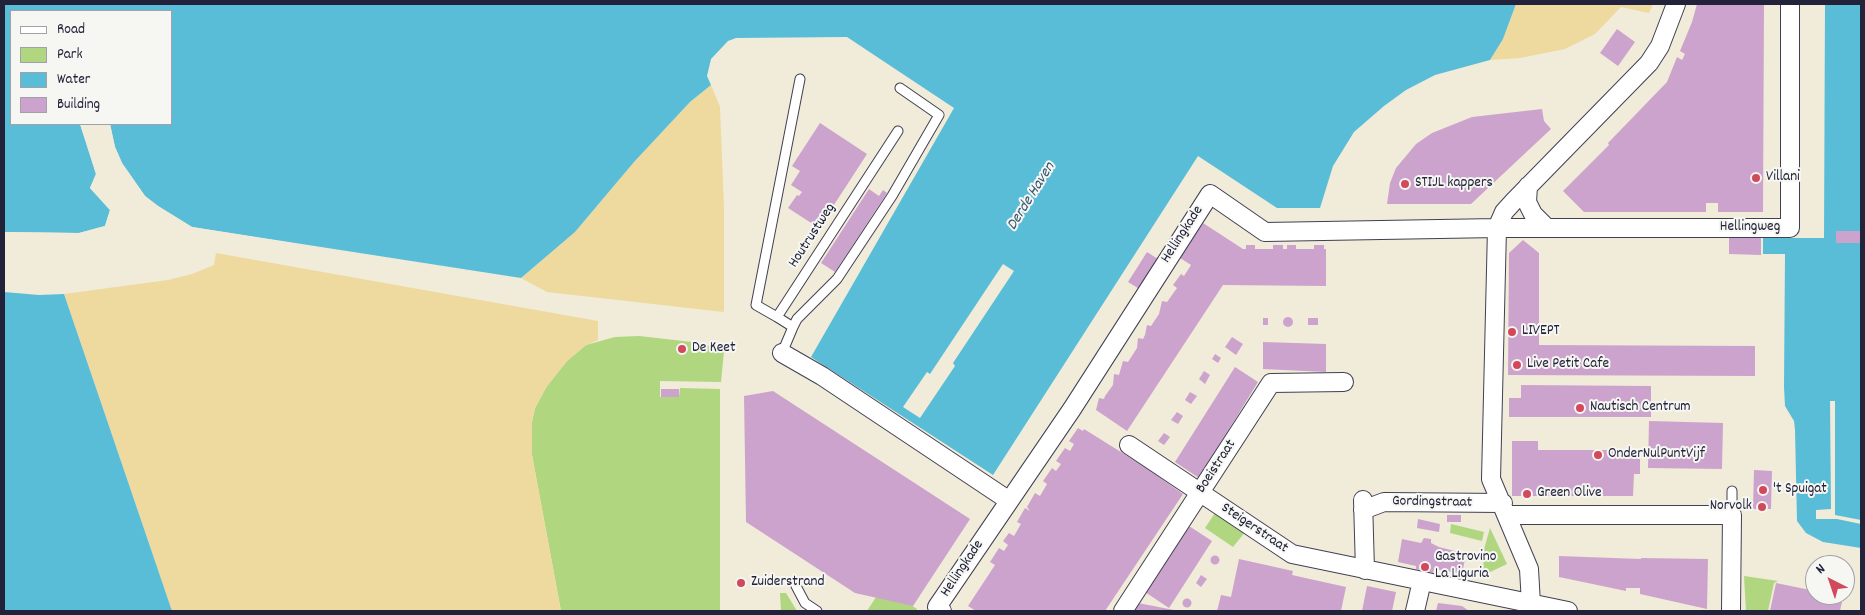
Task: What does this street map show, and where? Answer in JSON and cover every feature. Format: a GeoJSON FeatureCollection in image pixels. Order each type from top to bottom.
{"type":"FeatureCollection","features":[{"type":"Feature","properties":{"kind":"street"},"geometry":{"type":"LineString","coordinates":[[1531,604],[1529,569],[1506,509],[1491,479],[1497,228],[1504,212],[1644,68],[1660,46],[1676,4]]}},
{"type":"Feature","properties":{"kind":"street","name":"Hellingweg"},"geometry":{"type":"LineString","coordinates":[[1497,228],[1790,228],[1790,4]]}},
{"type":"Feature","properties":{"kind":"street"},"geometry":{"type":"LineString","coordinates":[[1528,186],[1527,202],[1533,214],[1546,227]]}},
{"type":"Feature","properties":{"kind":"street","name":"Hellingkade"},"geometry":{"type":"LineString","coordinates":[[942,611],[937,607],[1008,500],[1072,410],[1210,194],[1265,232],[1497,228]]}},
{"type":"Feature","properties":{"kind":"street"},"geometry":{"type":"LineString","coordinates":[[782,353],[822,376],[1008,500]]}},
{"type":"Feature","properties":{"kind":"street","name":"Boeistraat"},"geometry":{"type":"LineString","coordinates":[[1123,611],[1271,383],[1344,382]]}},
{"type":"Feature","properties":{"kind":"street","name":"Steigerstraat"},"geometry":{"type":"LineString","coordinates":[[1129,445],[1292,554],[1568,611]]}},
{"type":"Feature","properties":{"kind":"street","name":"Gordingstraat"},"geometry":{"type":"LineString","coordinates":[[1365,570],[1363,505],[1384,502],[1506,509]]}},
{"type":"Feature","properties":{"kind":"street"},"geometry":{"type":"LineString","coordinates":[[1506,509],[1732,515],[1731,611]]}},
{"type":"Feature","properties":{"kind":"street"},"geometry":{"type":"LineString","coordinates":[[1415,611],[1422,581]]}},
{"type":"Feature","properties":{"kind":"lane"},"geometry":{"type":"LineString","coordinates":[[792,327],[756,305],[800,79]]}},
{"type":"Feature","properties":{"kind":"lane"},"geometry":{"type":"LineString","coordinates":[[782,353],[797,319],[837,279],[892,196],[939,115],[900,88]]}},
{"type":"Feature","properties":{"kind":"lane","name":"Houtrustweg"},"geometry":{"type":"LineString","coordinates":[[777,317],[898,131]]}},
{"type":"Feature","properties":{"kind":"lane"},"geometry":{"type":"LineString","coordinates":[[1732,491],[1732,515]]}},
{"type":"Feature","properties":{"kind":"lane"},"geometry":{"type":"LineString","coordinates":[[796,586],[805,603],[817,611]]}},
{"type":"Feature","properties":{"kind":"green space"},"geometry":{"type":"Polygon","coordinates":[[[639,336],[701,343],[724,351],[721,382],[660,381],[660,397],[679,397],[680,388],[720,389],[720,611],[561,611],[532,455],[532,422],[535,408],[547,386],[567,361],[586,345],[615,337],[639,336]]]}},
{"type":"Feature","properties":{"kind":"green space"},"geometry":{"type":"Polygon","coordinates":[[[1217,510],[1246,531],[1233,547],[1205,528],[1217,510]]]}},
{"type":"Feature","properties":{"kind":"green space"},"geometry":{"type":"Polygon","coordinates":[[[1451,524],[1484,532],[1482,541],[1450,533],[1451,524]]]}},
{"type":"Feature","properties":{"kind":"green space"},"geometry":{"type":"Polygon","coordinates":[[[1490,528],[1507,564],[1484,575],[1483,553],[1490,528]]]}},
{"type":"Feature","properties":{"kind":"green space"},"geometry":{"type":"Polygon","coordinates":[[[1744,576],[1778,581],[1774,583],[1768,611],[1746,611],[1744,576]]]}},
{"type":"Feature","properties":{"kind":"green space"},"geometry":{"type":"Polygon","coordinates":[[[883,586],[917,609],[916,611],[867,611],[883,586]]]}},
{"type":"Feature","properties":{"kind":"green space"},"geometry":{"type":"Polygon","coordinates":[[[780,593],[786,593],[797,611],[781,611],[780,593]]]}},
{"type":"Feature","properties":{"kind":"sand"},"geometry":{"type":"Polygon","coordinates":[[[1516,4],[1653,4],[1649,13],[1621,7],[1595,34],[1565,49],[1520,58],[1490,60],[1503,39],[1516,4]]]}},
{"type":"Feature","properties":{"kind":"sand"},"geometry":{"type":"Polygon","coordinates":[[[711,85],[720,107],[724,208],[724,312],[547,292],[521,278],[575,232],[634,162],[690,102],[711,85]]]}},
{"type":"Feature","properties":{"kind":"sand"},"geometry":{"type":"Polygon","coordinates":[[[216,253],[598,321],[598,340],[586,345],[567,361],[547,386],[535,408],[532,422],[532,455],[561,611],[172,611],[64,294],[168,280],[192,274],[214,265],[216,253]]]}},
{"type":"Feature","properties":{"kind":"water","name":"Derde Haven"},"geometry":{"type":"Polygon","coordinates":[[[4,4],[1516,4],[1503,39],[1490,60],[1435,75],[1406,90],[1354,132],[1333,166],[1320,208],[1277,208],[1198,156],[993,475],[811,357],[954,108],[847,37],[736,38],[728,41],[711,59],[707,76],[711,85],[690,102],[634,162],[575,232],[521,278],[192,227],[145,196],[122,163],[115,147],[110,125],[172,125],[172,10],[10,10],[10,125],[80,125],[96,174],[90,188],[110,210],[105,226],[79,233],[4,232],[4,4]]]}},
{"type":"Feature","properties":{"kind":"water"},"geometry":{"type":"Polygon","coordinates":[[[1825,4],[1861,4],[1861,548],[1823,542],[1806,533],[1797,521],[1795,430],[1794,421],[1785,406],[1784,387],[1785,254],[1763,254],[1763,238],[1824,238],[1825,4]]]}},
{"type":"Feature","properties":{"kind":"water"},"geometry":{"type":"Polygon","coordinates":[[[4,292],[39,295],[64,294],[172,611],[4,611],[4,292]]]}},
{"type":"Feature","properties":{"kind":"pier"},"geometry":{"type":"Polygon","coordinates":[[[80,125],[83,125],[98,173],[93,188],[112,209],[107,228],[80,236],[4,234],[4,232],[79,233],[105,226],[110,210],[90,188],[96,174],[80,125]]]}},
{"type":"Feature","properties":{"kind":"pier"},"geometry":{"type":"Polygon","coordinates":[[[107,125],[110,125],[115,147],[122,163],[145,196],[192,227],[523,280],[192,230],[143,197],[120,164],[113,148],[107,125]]]}},
{"type":"Feature","properties":{"kind":"pier"},"geometry":{"type":"Polygon","coordinates":[[[1003,264],[1014,271],[953,363],[955,366],[920,418],[903,407],[927,372],[930,374],[1003,264]]]}},
{"type":"Feature","properties":{"kind":"pier"},"geometry":{"type":"Polygon","coordinates":[[[1830,401],[1835,401],[1835,515],[1861,520],[1861,524],[1837,519],[1816,519],[1816,510],[1831,509],[1830,401]]]}},
{"type":"Feature","properties":{"kind":"building"},"geometry":{"type":"Polygon","coordinates":[[[1697,4],[1764,4],[1763,212],[1718,212],[1718,203],[1706,203],[1706,212],[1584,212],[1563,191],[1609,145],[1608,143],[1667,82],[1677,57],[1682,60],[1685,54],[1680,51],[1697,4]]]}},
{"type":"Feature","properties":{"kind":"building"},"geometry":{"type":"Polygon","coordinates":[[[1617,29],[1635,42],[1618,66],[1600,53],[1617,29]]]}},
{"type":"Feature","properties":{"kind":"building"},"geometry":{"type":"Polygon","coordinates":[[[1542,109],[1544,121],[1551,129],[1471,204],[1387,204],[1390,183],[1396,168],[1416,144],[1432,133],[1472,117],[1542,109]]]}},
{"type":"Feature","properties":{"kind":"building"},"geometry":{"type":"Polygon","coordinates":[[[820,123],[867,154],[819,228],[788,208],[797,195],[799,196],[802,192],[791,185],[800,171],[792,166],[820,123]]]}},
{"type":"Feature","properties":{"kind":"building"},"geometry":{"type":"Polygon","coordinates":[[[869,189],[879,196],[883,190],[887,193],[835,272],[821,263],[869,189]]]}},
{"type":"Feature","properties":{"kind":"building"},"geometry":{"type":"Polygon","coordinates":[[[1203,223],[1243,249],[1246,249],[1246,245],[1255,245],[1255,249],[1273,249],[1273,245],[1283,245],[1283,249],[1287,249],[1287,245],[1296,245],[1296,249],[1314,249],[1314,245],[1324,245],[1324,249],[1326,249],[1326,286],[1223,285],[1127,431],[1096,410],[1099,398],[1104,399],[1113,385],[1114,374],[1119,375],[1123,361],[1128,362],[1137,348],[1138,338],[1143,339],[1147,325],[1151,326],[1159,314],[1162,301],[1167,302],[1177,288],[1173,285],[1181,274],[1184,276],[1191,265],[1180,258],[1203,223]]]}},
{"type":"Feature","properties":{"kind":"building"},"geometry":{"type":"Polygon","coordinates":[[[1836,231],[1861,231],[1861,243],[1836,243],[1836,231]]]}},
{"type":"Feature","properties":{"kind":"building"},"geometry":{"type":"Polygon","coordinates":[[[1729,238],[1761,238],[1761,255],[1729,254],[1729,238]]]}},
{"type":"Feature","properties":{"kind":"building"},"geometry":{"type":"Polygon","coordinates":[[[1523,240],[1539,253],[1539,345],[1755,346],[1755,376],[1508,375],[1509,253],[1523,240]]]}},
{"type":"Feature","properties":{"kind":"building"},"geometry":{"type":"Polygon","coordinates":[[[1147,252],[1161,261],[1141,290],[1128,282],[1147,252]]]}},
{"type":"Feature","properties":{"kind":"building"},"geometry":{"type":"Polygon","coordinates":[[[1288,317],[1293,322],[1288,327],[1283,322],[1288,317]]]}},
{"type":"Feature","properties":{"kind":"building"},"geometry":{"type":"Polygon","coordinates":[[[1263,318],[1268,318],[1268,325],[1263,325],[1263,318]]]}},
{"type":"Feature","properties":{"kind":"building"},"geometry":{"type":"Polygon","coordinates":[[[1308,318],[1318,318],[1318,325],[1308,325],[1308,318]]]}},
{"type":"Feature","properties":{"kind":"building"},"geometry":{"type":"Polygon","coordinates":[[[1232,337],[1243,344],[1236,355],[1225,347],[1232,337]]]}},
{"type":"Feature","properties":{"kind":"building"},"geometry":{"type":"Polygon","coordinates":[[[1263,342],[1326,344],[1326,372],[1263,369],[1263,342]]]}},
{"type":"Feature","properties":{"kind":"building","name":"De Keet"},"geometry":{"type":"Polygon","coordinates":[[[678,345],[688,347],[687,353],[677,352],[678,345]]]}},
{"type":"Feature","properties":{"kind":"building"},"geometry":{"type":"Polygon","coordinates":[[[1215,354],[1221,358],[1218,363],[1212,359],[1215,354]]]}},
{"type":"Feature","properties":{"kind":"building"},"geometry":{"type":"Polygon","coordinates":[[[1235,367],[1258,382],[1199,478],[1175,462],[1235,367]]]}},
{"type":"Feature","properties":{"kind":"building"},"geometry":{"type":"Polygon","coordinates":[[[1204,371],[1210,375],[1205,384],[1199,379],[1204,371]]]}},
{"type":"Feature","properties":{"kind":"building","name":"Nautisch Centrum"},"geometry":{"type":"Polygon","coordinates":[[[1521,385],[1651,386],[1651,417],[1509,417],[1509,398],[1521,398],[1521,385]]]}},
{"type":"Feature","properties":{"kind":"building"},"geometry":{"type":"Polygon","coordinates":[[[661,389],[679,389],[679,397],[661,397],[661,389]]]}},
{"type":"Feature","properties":{"kind":"building"},"geometry":{"type":"Polygon","coordinates":[[[773,391],[970,519],[913,606],[855,593],[746,522],[744,396],[773,391]]]}},
{"type":"Feature","properties":{"kind":"building"},"geometry":{"type":"Polygon","coordinates":[[[1190,392],[1197,396],[1191,404],[1185,400],[1190,392]]]}},
{"type":"Feature","properties":{"kind":"building"},"geometry":{"type":"Polygon","coordinates":[[[1177,412],[1183,416],[1178,424],[1171,420],[1177,412]]]}},
{"type":"Feature","properties":{"kind":"building"},"geometry":{"type":"Polygon","coordinates":[[[1649,421],[1723,423],[1722,469],[1648,468],[1649,421]]]}},
{"type":"Feature","properties":{"kind":"building"},"geometry":{"type":"Polygon","coordinates":[[[1078,428],[1083,431],[1084,429],[1145,467],[1183,494],[1105,611],[976,611],[968,606],[995,565],[990,562],[999,548],[1004,551],[1008,545],[1003,541],[1009,533],[1014,536],[1021,524],[1017,522],[1025,508],[1030,511],[1027,507],[1035,493],[1040,496],[1047,484],[1043,481],[1052,468],[1056,471],[1061,464],[1056,461],[1065,448],[1070,451],[1074,444],[1069,441],[1078,428]]]}},
{"type":"Feature","properties":{"kind":"building"},"geometry":{"type":"Polygon","coordinates":[[[1164,433],[1170,437],[1164,445],[1158,441],[1164,433]]]}},
{"type":"Feature","properties":{"kind":"building"},"geometry":{"type":"Polygon","coordinates":[[[1512,441],[1538,441],[1538,450],[1640,450],[1640,474],[1634,474],[1633,496],[1512,496],[1512,441]]]}},
{"type":"Feature","properties":{"kind":"building","name":"'t Spuigat"},"geometry":{"type":"Polygon","coordinates":[[[1754,470],[1772,471],[1771,509],[1753,509],[1754,470]]]}},
{"type":"Feature","properties":{"kind":"building"},"geometry":{"type":"Polygon","coordinates":[[[1447,515],[1461,515],[1461,522],[1447,522],[1447,515]]]}},
{"type":"Feature","properties":{"kind":"building"},"geometry":{"type":"Polygon","coordinates":[[[1418,519],[1440,524],[1439,532],[1417,528],[1418,519]]]}},
{"type":"Feature","properties":{"kind":"building"},"geometry":{"type":"Polygon","coordinates":[[[1189,526],[1212,541],[1169,608],[1145,592],[1189,526]]]}},
{"type":"Feature","properties":{"kind":"building"},"geometry":{"type":"Polygon","coordinates":[[[1424,538],[1431,539],[1431,543],[1439,547],[1466,554],[1462,574],[1434,569],[1433,573],[1416,569],[1416,566],[1398,562],[1402,539],[1421,543],[1424,538]]]}},
{"type":"Feature","properties":{"kind":"building"},"geometry":{"type":"Polygon","coordinates":[[[1215,555],[1220,560],[1215,565],[1210,560],[1215,555]]]}},
{"type":"Feature","properties":{"kind":"building"},"geometry":{"type":"Polygon","coordinates":[[[1559,556],[1708,559],[1707,609],[1640,594],[1640,588],[1626,588],[1626,591],[1559,577],[1559,556]]]}},
{"type":"Feature","properties":{"kind":"building"},"geometry":{"type":"Polygon","coordinates":[[[1239,559],[1293,571],[1292,575],[1346,587],[1341,611],[1217,611],[1221,595],[1231,597],[1239,559]]]}},
{"type":"Feature","properties":{"kind":"building"},"geometry":{"type":"Polygon","coordinates":[[[1201,575],[1207,579],[1201,587],[1196,583],[1201,575]]]}},
{"type":"Feature","properties":{"kind":"building"},"geometry":{"type":"Polygon","coordinates":[[[1776,583],[1805,589],[1805,605],[1841,605],[1840,611],[1770,611],[1776,583]]]}},
{"type":"Feature","properties":{"kind":"building"},"geometry":{"type":"Polygon","coordinates":[[[1367,586],[1396,592],[1392,611],[1362,611],[1367,586]]]}},
{"type":"Feature","properties":{"kind":"building"},"geometry":{"type":"Polygon","coordinates":[[[1187,598],[1192,603],[1187,608],[1182,603],[1187,598]]]}},
{"type":"Feature","properties":{"kind":"building"},"geometry":{"type":"Polygon","coordinates":[[[1138,603],[1174,610],[1174,611],[1132,611],[1138,603]]]}},
{"type":"Feature","properties":{"kind":"building"},"geometry":{"type":"Polygon","coordinates":[[[1438,603],[1462,606],[1469,611],[1436,611],[1438,603]]]}},
{"type":"Feature","properties":{"kind":"place","name":"Villani"},"geometry":{"type":"Point","coordinates":[1756,178]}},
{"type":"Feature","properties":{"kind":"place","name":"STIJL kappers"},"geometry":{"type":"Point","coordinates":[1405,184]}},
{"type":"Feature","properties":{"kind":"place","name":"LIVEPT"},"geometry":{"type":"Point","coordinates":[1512,332]}},
{"type":"Feature","properties":{"kind":"place","name":"De Keet"},"geometry":{"type":"Point","coordinates":[682,349]}},
{"type":"Feature","properties":{"kind":"place","name":"Live Petit Cafe"},"geometry":{"type":"Point","coordinates":[1517,365]}},
{"type":"Feature","properties":{"kind":"place","name":"Nautisch Centrum"},"geometry":{"type":"Point","coordinates":[1580,408]}},
{"type":"Feature","properties":{"kind":"place","name":"OnderNulPuntVijf"},"geometry":{"type":"Point","coordinates":[1598,455]}},
{"type":"Feature","properties":{"kind":"place","name":"'t Spuigat"},"geometry":{"type":"Point","coordinates":[1763,490]}},
{"type":"Feature","properties":{"kind":"place","name":"Green Olive"},"geometry":{"type":"Point","coordinates":[1527,494]}},
{"type":"Feature","properties":{"kind":"place","name":"Norvolk"},"geometry":{"type":"Point","coordinates":[1762,507]}},
{"type":"Feature","properties":{"kind":"place","name":"Gastrovino La Liguria"},"geometry":{"type":"Point","coordinates":[1425,567]}},
{"type":"Feature","properties":{"kind":"place","name":"Zuiderstrand"},"geometry":{"type":"Point","coordinates":[741,583]}}]}
